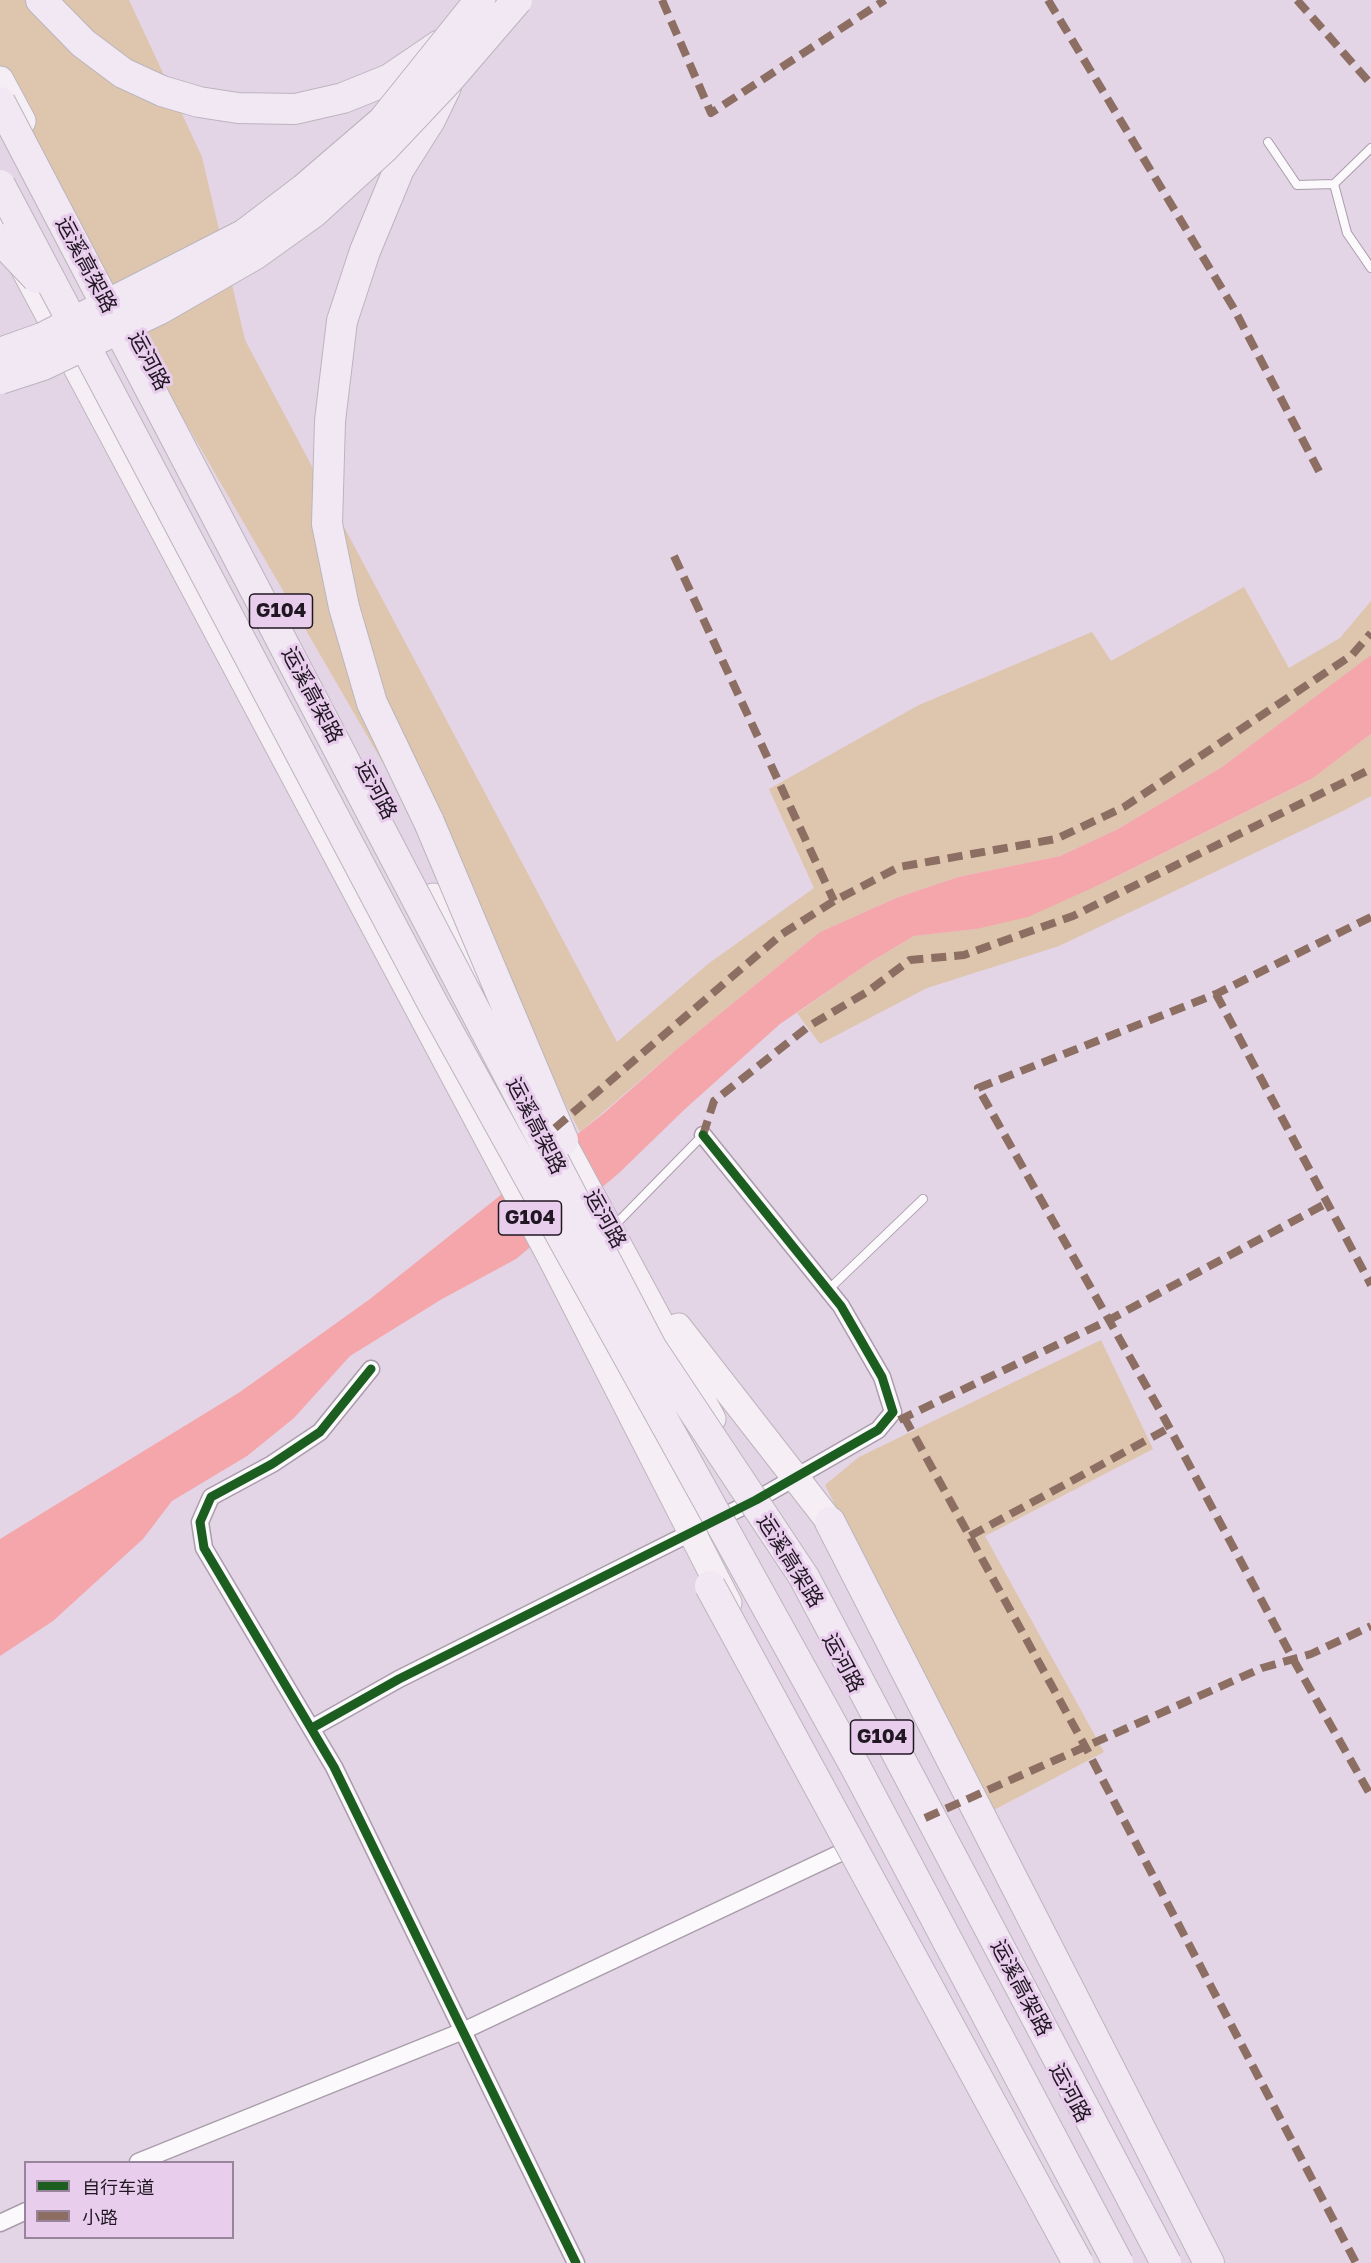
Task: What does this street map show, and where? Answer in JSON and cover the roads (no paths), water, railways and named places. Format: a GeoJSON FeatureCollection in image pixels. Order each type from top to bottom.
{"type":"FeatureCollection","features":[{"type":"Feature","properties":{"kind":"highway"},"geometry":{"type":"LineString","coordinates":[[41,0],[83,43],[123,73],[162,91],[199,102],[238,108],[295,109],[343,98],[390,79],[445,41]]}},
{"type":"Feature","properties":{"kind":"highway"},"geometry":{"type":"LineString","coordinates":[[0,353],[52,333],[245,234],[304,189],[383,121],[480,0]]}},
{"type":"Feature","properties":{"kind":"highway"},"geometry":{"type":"LineString","coordinates":[[0,379],[43,365],[160,309],[254,255],[314,212],[384,148],[450,78],[517,0]]}},
{"type":"Feature","properties":{"kind":"highway"},"geometry":{"type":"LineString","coordinates":[[450,78],[430,120],[399,169],[365,251],[342,321],[330,421],[327,524],[344,607],[372,703],[429,822],[651,1347]]}},
{"type":"Feature","properties":{"kind":"highway","name":"运溪高架路"},"geometry":{"type":"LineString","coordinates":[[0,102],[651,1347],[804,1577],[1166,2263]]}},
{"type":"Feature","properties":{"kind":"highway","name":"运溪高架路"},"geometry":{"type":"LineString","coordinates":[[0,185],[433,1004],[855,1766],[1118,2263]]}},
{"type":"Feature","properties":{"kind":"highway"},"geometry":{"type":"LineString","coordinates":[[0,239],[61,304]]}},
{"type":"Feature","properties":{"kind":"highway"},"geometry":{"type":"LineString","coordinates":[[830,1522],[1209,2263]]}},
{"type":"Feature","properties":{"kind":"highway"},"geometry":{"type":"LineString","coordinates":[[710,1586],[1076,2263]]}},
{"type":"Feature","properties":{"kind":"main road","name":"运河路"},"geometry":{"type":"LineString","coordinates":[[0,80],[562,1142],[607,1221],[756,1500],[1159,2263]]}},
{"type":"Feature","properties":{"kind":"main road","name":"G104"},"geometry":{"type":"LineString","coordinates":[[0,223],[552,1259],[689,1535],[1076,2263]]}},
{"type":"Feature","properties":{"kind":"main road"},"geometry":{"type":"LineString","coordinates":[[633,1269],[830,1522]]}},
{"type":"Feature","properties":{"kind":"main road"},"geometry":{"type":"LineString","coordinates":[[689,1535],[710,1586]]}},
{"type":"Feature","properties":{"kind":"street"},"geometry":{"type":"LineString","coordinates":[[312,1728],[399,1679],[756,1500],[878,1430],[893,1412],[882,1377],[841,1306],[703,1135]]}},
{"type":"Feature","properties":{"kind":"street"},"geometry":{"type":"LineString","coordinates":[[372,1369],[320,1432],[272,1464],[211,1497],[200,1522],[204,1548],[334,1767],[576,2263]]}},
{"type":"Feature","properties":{"kind":"street"},"geometry":{"type":"LineString","coordinates":[[143,2161],[463,2031],[853,1847]]}},
{"type":"Feature","properties":{"kind":"street"},"geometry":{"type":"LineString","coordinates":[[0,2223],[24,2212]]}},
{"type":"Feature","properties":{"kind":"lane"},"geometry":{"type":"LineString","coordinates":[[1268,142],[1297,185],[1334,184],[1371,148]]}},
{"type":"Feature","properties":{"kind":"lane"},"geometry":{"type":"LineString","coordinates":[[1334,184],[1347,233],[1371,268]]}},
{"type":"Feature","properties":{"kind":"lane"},"geometry":{"type":"LineString","coordinates":[[607,1221],[703,1135]]}},
{"type":"Feature","properties":{"kind":"lane"},"geometry":{"type":"LineString","coordinates":[[828,1290],[923,1198]]}}]}
